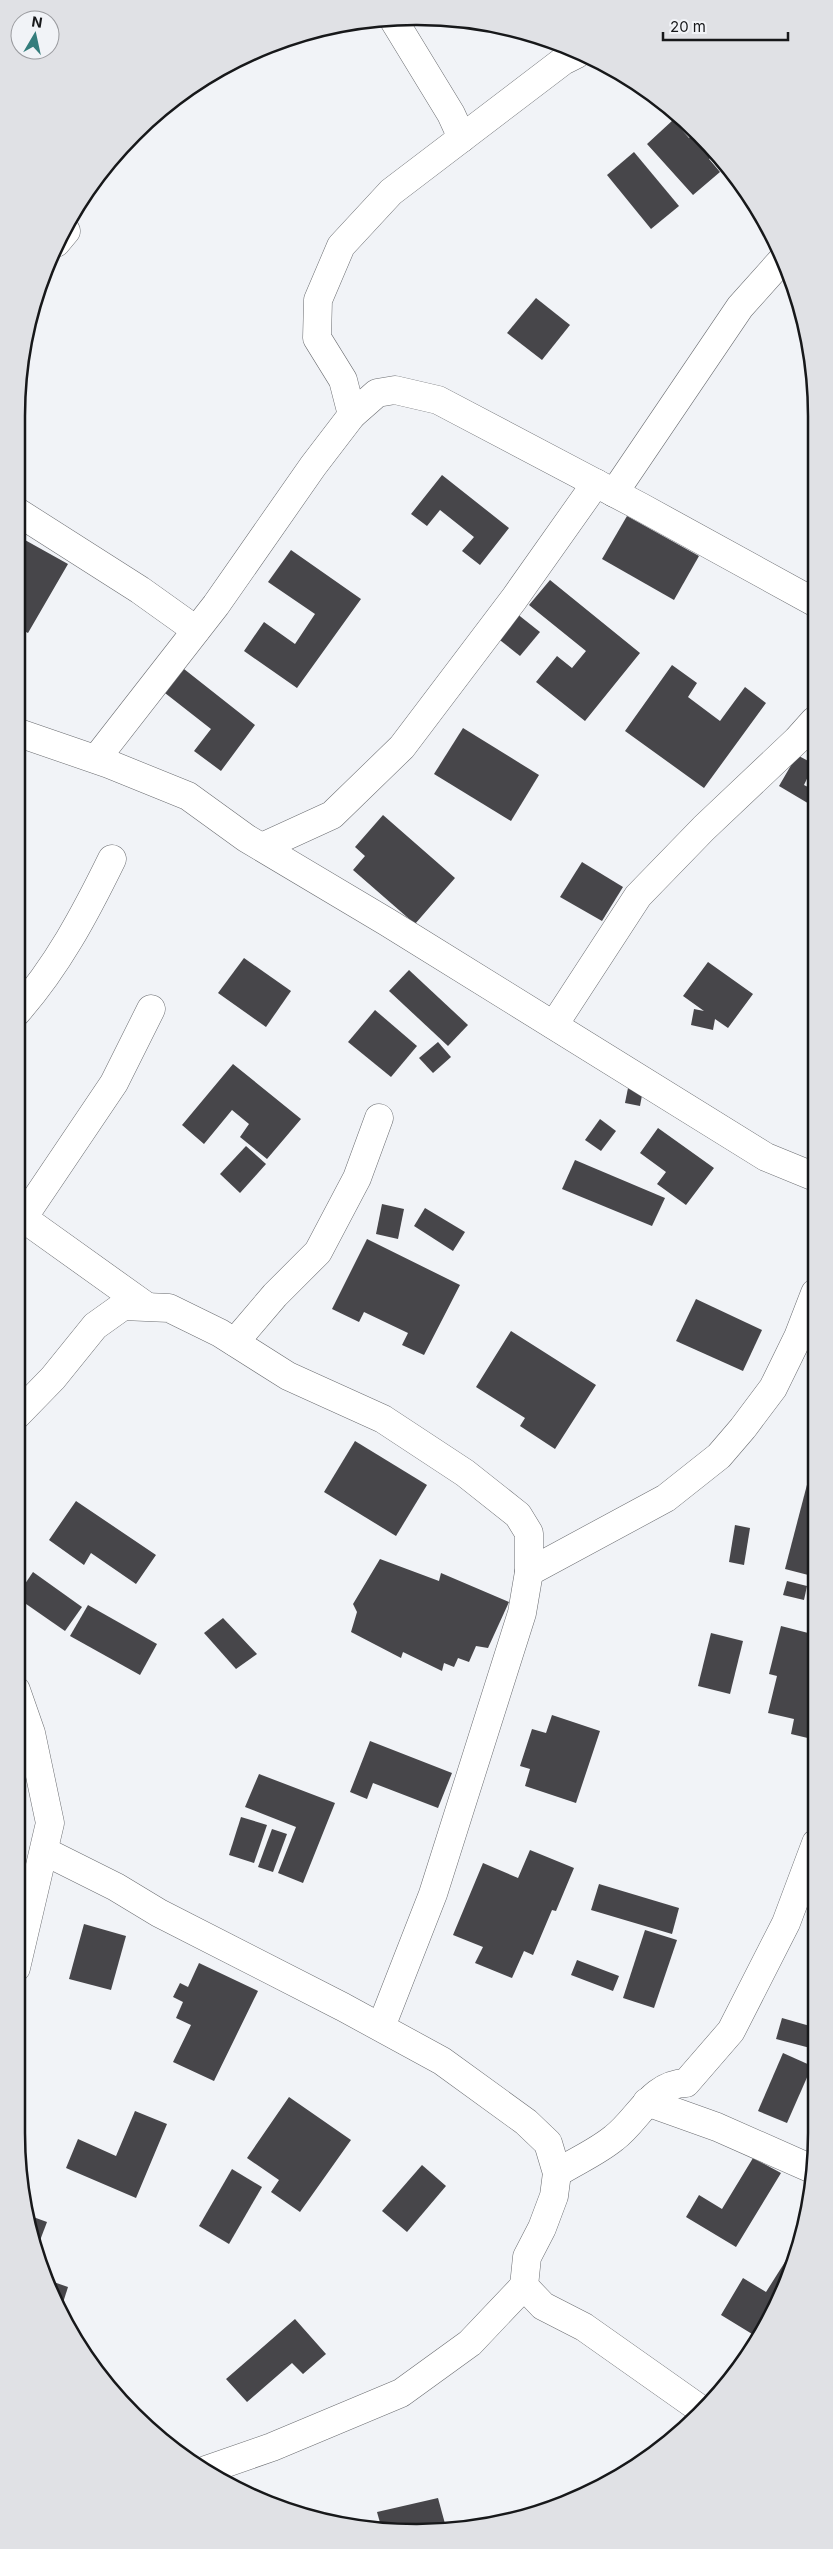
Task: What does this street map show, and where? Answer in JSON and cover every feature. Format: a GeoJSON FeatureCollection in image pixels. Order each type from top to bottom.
{"type":"FeatureCollection","features":[{"type":"Feature","properties":{"kind":"street"},"geometry":{"type":"LineString","coordinates":[[397,26],[451,114],[462,138]]}},
{"type":"Feature","properties":{"kind":"street"},"geometry":{"type":"LineString","coordinates":[[352,415],[343,380],[317,338],[318,300],[341,246],[390,192],[563,61],[571,57]]}},
{"type":"Feature","properties":{"kind":"street"},"geometry":{"type":"LineString","coordinates":[[262,847],[332,815],[402,747],[514,599],[605,488],[740,307],[777,265]]}},
{"type":"Feature","properties":{"kind":"street"},"geometry":{"type":"LineString","coordinates":[[96,759],[196,630],[313,466],[352,415],[378,393],[386,391],[395,390],[438,400],[808,599]]}},
{"type":"Feature","properties":{"kind":"street"},"geometry":{"type":"LineString","coordinates":[[25,517],[140,590],[196,630]]}},
{"type":"Feature","properties":{"kind":"street"},"geometry":{"type":"LineString","coordinates":[[554,1025],[638,896],[704,828],[808,728]]}},
{"type":"Feature","properties":{"kind":"street"},"geometry":{"type":"LineString","coordinates":[[25,735],[96,759],[188,796],[246,838],[554,1025],[766,1157],[808,1174]]}},
{"type":"Feature","properties":{"kind":"street"},"geometry":{"type":"LineString","coordinates":[[25,1003],[78,928],[112,859]]}},
{"type":"Feature","properties":{"kind":"street"},"geometry":{"type":"LineString","coordinates":[[25,1209],[114,1083],[151,1009]]}},
{"type":"Feature","properties":{"kind":"street"},"geometry":{"type":"LineString","coordinates":[[235,1342],[275,1295],[318,1252],[357,1178],[379,1118]]}},
{"type":"Feature","properties":{"kind":"street"},"geometry":{"type":"LineString","coordinates":[[25,1220],[146,1306]]}},
{"type":"Feature","properties":{"kind":"street"},"geometry":{"type":"LineString","coordinates":[[25,1407],[54,1378],[95,1326],[123,1306],[169,1308],[235,1342],[288,1376],[383,1419],[465,1473],[518,1515],[530,1534],[529,1572],[522,1613],[434,1894],[381,2027]]}},
{"type":"Feature","properties":{"kind":"street"},"geometry":{"type":"LineString","coordinates":[[529,1572],[666,1498],[719,1456],[773,1388],[798,1337],[808,1311]]}},
{"type":"Feature","properties":{"kind":"street"},"geometry":{"type":"LineString","coordinates":[[25,1716],[31,1733],[50,1822],[25,1930]]}},
{"type":"Feature","properties":{"kind":"street"},"geometry":{"type":"LineString","coordinates":[[44,1851],[116,1887],[159,1913],[381,2027],[442,2061],[526,2122],[548,2143],[557,2173],[554,2196],[542,2228],[527,2257],[524,2286],[470,2343],[401,2393],[272,2447],[214,2467]]}},
{"type":"Feature","properties":{"kind":"street"},"geometry":{"type":"LineString","coordinates":[[557,2173],[615,2138],[647,2102],[672,2083],[686,2082],[731,2031],[786,1923],[808,1864]]}},
{"type":"Feature","properties":{"kind":"street"},"geometry":{"type":"LineString","coordinates":[[647,2102],[717,2127],[806,2166]]}},
{"type":"Feature","properties":{"kind":"street"},"geometry":{"type":"LineString","coordinates":[[524,2286],[543,2306],[584,2327],[696,2406]]}},
{"type":"Feature","properties":{"kind":"building"},"geometry":{"type":"Polygon","coordinates":[[[673,120],[711,158],[709,159],[720,172],[693,195],[647,144],[673,120]]]}},
{"type":"Feature","properties":{"kind":"building"},"geometry":{"type":"Polygon","coordinates":[[[634,152],[679,206],[651,229],[607,175],[634,152]]]}},
{"type":"Feature","properties":{"kind":"building"},"geometry":{"type":"Polygon","coordinates":[[[536,298],[570,325],[542,360],[507,333],[536,298]]]}},
{"type":"Feature","properties":{"kind":"building"},"geometry":{"type":"Polygon","coordinates":[[[442,475],[509,528],[480,565],[462,551],[474,537],[440,510],[427,526],[411,514],[442,475]]]}},
{"type":"Feature","properties":{"kind":"building"},"geometry":{"type":"Polygon","coordinates":[[[627,516],[699,556],[674,600],[602,559],[627,516]]]}},
{"type":"Feature","properties":{"kind":"building"},"geometry":{"type":"Polygon","coordinates":[[[25,540],[68,564],[28,633],[25,632],[25,540]]]}},
{"type":"Feature","properties":{"kind":"building"},"geometry":{"type":"Polygon","coordinates":[[[291,550],[361,599],[297,688],[244,651],[264,622],[295,644],[315,614],[268,582],[291,550]]]}},
{"type":"Feature","properties":{"kind":"building"},"geometry":{"type":"Polygon","coordinates":[[[550,580],[640,653],[585,721],[536,682],[557,656],[572,668],[586,651],[529,605],[550,580]]]}},
{"type":"Feature","properties":{"kind":"building"},"geometry":{"type":"Polygon","coordinates":[[[516,613],[540,632],[520,656],[496,637],[516,613]]]}},
{"type":"Feature","properties":{"kind":"building"},"geometry":{"type":"Polygon","coordinates":[[[672,665],[697,683],[688,697],[720,721],[745,687],[766,703],[704,788],[625,731],[672,665]]]}},
{"type":"Feature","properties":{"kind":"building"},"geometry":{"type":"Polygon","coordinates":[[[184,669],[255,725],[221,771],[194,751],[211,729],[165,693],[184,669]]]}},
{"type":"Feature","properties":{"kind":"building"},"geometry":{"type":"Polygon","coordinates":[[[463,728],[539,775],[511,821],[434,774],[463,728]]]}},
{"type":"Feature","properties":{"kind":"building"},"geometry":{"type":"Polygon","coordinates":[[[797,755],[808,761],[808,777],[804,785],[808,787],[808,803],[779,786],[797,755]]]}},
{"type":"Feature","properties":{"kind":"building"},"geometry":{"type":"Polygon","coordinates":[[[383,815],[455,878],[415,924],[353,870],[365,856],[355,847],[383,815]]]}},
{"type":"Feature","properties":{"kind":"building"},"geometry":{"type":"Polygon","coordinates":[[[582,862],[623,887],[602,921],[560,897],[582,862]]]}},
{"type":"Feature","properties":{"kind":"building"},"geometry":{"type":"Polygon","coordinates":[[[244,958],[291,991],[266,1027],[218,993],[244,958]]]}},
{"type":"Feature","properties":{"kind":"building"},"geometry":{"type":"Polygon","coordinates":[[[708,962],[753,994],[728,1028],[715,1019],[713,1030],[691,1025],[694,1009],[704,1011],[683,996],[708,962]]]}},
{"type":"Feature","properties":{"kind":"building"},"geometry":{"type":"Polygon","coordinates":[[[409,970],[468,1025],[448,1046],[389,991],[409,970]]]}},
{"type":"Feature","properties":{"kind":"building"},"geometry":{"type":"Polygon","coordinates":[[[375,1010],[417,1046],[391,1077],[348,1042],[375,1010]]]}},
{"type":"Feature","properties":{"kind":"building"},"geometry":{"type":"Polygon","coordinates":[[[438,1042],[451,1057],[433,1073],[419,1058],[438,1042]]]}},
{"type":"Feature","properties":{"kind":"building"},"geometry":{"type":"Polygon","coordinates":[[[233,1064],[301,1119],[267,1159],[240,1137],[249,1124],[232,1110],[204,1144],[182,1125],[233,1064]]]}},
{"type":"Feature","properties":{"kind":"building"},"geometry":{"type":"Polygon","coordinates":[[[628,1088],[643,1090],[640,1106],[625,1103],[628,1088]]]}},
{"type":"Feature","properties":{"kind":"building"},"geometry":{"type":"Polygon","coordinates":[[[600,1119],[616,1131],[601,1151],[585,1140],[600,1119]]]}},
{"type":"Feature","properties":{"kind":"building"},"geometry":{"type":"Polygon","coordinates":[[[658,1128],[714,1168],[686,1205],[657,1184],[666,1172],[640,1153],[658,1128]]]}},
{"type":"Feature","properties":{"kind":"building"},"geometry":{"type":"Polygon","coordinates":[[[246,1146],[266,1164],[240,1193],[220,1174],[246,1146]]]}},
{"type":"Feature","properties":{"kind":"building"},"geometry":{"type":"Polygon","coordinates":[[[575,1160],[665,1198],[652,1226],[562,1189],[575,1160]]]}},
{"type":"Feature","properties":{"kind":"building"},"geometry":{"type":"Polygon","coordinates":[[[382,1204],[404,1209],[398,1239],[376,1234],[382,1204]]]}},
{"type":"Feature","properties":{"kind":"building"},"geometry":{"type":"Polygon","coordinates":[[[425,1208],[465,1232],[453,1251],[414,1226],[425,1208]]]}},
{"type":"Feature","properties":{"kind":"building"},"geometry":{"type":"Polygon","coordinates":[[[367,1239],[460,1285],[424,1355],[402,1345],[408,1333],[364,1312],[359,1322],[332,1309],[367,1239]]]}},
{"type":"Feature","properties":{"kind":"building"},"geometry":{"type":"Polygon","coordinates":[[[696,1299],[762,1330],[743,1371],[676,1341],[696,1299]]]}},
{"type":"Feature","properties":{"kind":"building"},"geometry":{"type":"Polygon","coordinates":[[[511,1331],[596,1385],[555,1449],[520,1426],[525,1418],[476,1387],[511,1331]]]}},
{"type":"Feature","properties":{"kind":"building"},"geometry":{"type":"Polygon","coordinates":[[[355,1441],[427,1485],[396,1536],[324,1492],[355,1441]]]}},
{"type":"Feature","properties":{"kind":"building"},"geometry":{"type":"Polygon","coordinates":[[[808,1481],[808,1575],[785,1569],[808,1481]]]}},
{"type":"Feature","properties":{"kind":"building"},"geometry":{"type":"Polygon","coordinates":[[[76,1501],[156,1555],[136,1584],[91,1553],[84,1565],[49,1540],[76,1501]]]}},
{"type":"Feature","properties":{"kind":"building"},"geometry":{"type":"Polygon","coordinates":[[[735,1525],[750,1528],[744,1565],[729,1562],[735,1525]]]}},
{"type":"Feature","properties":{"kind":"building"},"geometry":{"type":"Polygon","coordinates":[[[380,1559],[439,1581],[441,1573],[509,1602],[488,1648],[476,1646],[469,1662],[458,1658],[454,1667],[444,1663],[442,1671],[403,1652],[401,1658],[351,1632],[357,1612],[353,1604],[380,1559]]]}},
{"type":"Feature","properties":{"kind":"building"},"geometry":{"type":"Polygon","coordinates":[[[33,1572],[82,1607],[65,1631],[25,1603],[25,1584],[33,1572]]]}},
{"type":"Feature","properties":{"kind":"building"},"geometry":{"type":"Polygon","coordinates":[[[787,1581],[807,1586],[804,1600],[783,1595],[787,1581]]]}},
{"type":"Feature","properties":{"kind":"building"},"geometry":{"type":"Polygon","coordinates":[[[88,1605],[157,1644],[140,1675],[70,1636],[88,1605]]]}},
{"type":"Feature","properties":{"kind":"building"},"geometry":{"type":"Polygon","coordinates":[[[223,1618],[257,1654],[236,1669],[204,1633],[223,1618]]]}},
{"type":"Feature","properties":{"kind":"building"},"geometry":{"type":"Polygon","coordinates":[[[781,1626],[808,1633],[808,1738],[791,1734],[794,1719],[768,1713],[777,1676],[769,1674],[781,1626]]]}},
{"type":"Feature","properties":{"kind":"building"},"geometry":{"type":"Polygon","coordinates":[[[711,1633],[743,1641],[730,1694],[698,1686],[711,1633]]]}},
{"type":"Feature","properties":{"kind":"building"},"geometry":{"type":"Polygon","coordinates":[[[552,1715],[600,1731],[576,1803],[525,1786],[530,1769],[520,1766],[532,1729],[546,1733],[552,1715]]]}},
{"type":"Feature","properties":{"kind":"building"},"geometry":{"type":"Polygon","coordinates":[[[370,1741],[452,1773],[438,1808],[373,1783],[367,1799],[350,1792],[370,1741]]]}},
{"type":"Feature","properties":{"kind":"building"},"geometry":{"type":"Polygon","coordinates":[[[259,1774],[335,1803],[303,1883],[278,1873],[296,1827],[245,1807],[259,1774]]]}},
{"type":"Feature","properties":{"kind":"building"},"geometry":{"type":"Polygon","coordinates":[[[241,1817],[267,1825],[254,1863],[229,1855],[241,1817]]]}},
{"type":"Feature","properties":{"kind":"building"},"geometry":{"type":"Polygon","coordinates":[[[272,1829],[287,1834],[273,1872],[258,1867],[272,1829]]]}},
{"type":"Feature","properties":{"kind":"building"},"geometry":{"type":"Polygon","coordinates":[[[530,1850],[574,1868],[556,1911],[552,1910],[533,1955],[524,1951],[512,1978],[475,1963],[483,1947],[453,1935],[483,1863],[518,1878],[530,1850]]]}},
{"type":"Feature","properties":{"kind":"building"},"geometry":{"type":"Polygon","coordinates":[[[599,1884],[679,1908],[672,1934],[591,1910],[599,1884]]]}},
{"type":"Feature","properties":{"kind":"building"},"geometry":{"type":"Polygon","coordinates":[[[84,1924],[126,1936],[111,1990],[69,1979],[84,1924]]]}},
{"type":"Feature","properties":{"kind":"building"},"geometry":{"type":"Polygon","coordinates":[[[645,1930],[677,1940],[654,2008],[623,1998],[645,1930]]]}},
{"type":"Feature","properties":{"kind":"building"},"geometry":{"type":"Polygon","coordinates":[[[577,1960],[619,1976],[613,1991],[571,1975],[577,1960]]]}},
{"type":"Feature","properties":{"kind":"building"},"geometry":{"type":"Polygon","coordinates":[[[199,1963],[258,1991],[214,2081],[173,2062],[191,2025],[176,2018],[183,2002],[173,1997],[180,1983],[188,1987],[199,1963]]]}},
{"type":"Feature","properties":{"kind":"building"},"geometry":{"type":"Polygon","coordinates":[[[782,2018],[808,2025],[808,2047],[776,2039],[782,2018]]]}},
{"type":"Feature","properties":{"kind":"building"},"geometry":{"type":"Polygon","coordinates":[[[783,2053],[808,2064],[808,2075],[787,2123],[758,2111],[783,2053]]]}},
{"type":"Feature","properties":{"kind":"building"},"geometry":{"type":"Polygon","coordinates":[[[289,2097],[351,2140],[300,2212],[271,2192],[279,2180],[247,2158],[289,2097]]]}},
{"type":"Feature","properties":{"kind":"building"},"geometry":{"type":"Polygon","coordinates":[[[135,2111],[167,2124],[136,2198],[66,2168],[78,2139],[116,2156],[135,2111]]]}},
{"type":"Feature","properties":{"kind":"building"},"geometry":{"type":"Polygon","coordinates":[[[753,2158],[781,2173],[736,2247],[686,2217],[699,2195],[722,2209],[753,2158]]]}},
{"type":"Feature","properties":{"kind":"building"},"geometry":{"type":"Polygon","coordinates":[[[422,2165],[446,2186],[407,2232],[382,2211],[422,2165]]]}},
{"type":"Feature","properties":{"kind":"building"},"geometry":{"type":"Polygon","coordinates":[[[232,2169],[262,2187],[229,2244],[199,2226],[232,2169]]]}},
{"type":"Feature","properties":{"kind":"building"},"geometry":{"type":"Polygon","coordinates":[[[35,2218],[47,2222],[40,2240],[35,2218]]]}},
{"type":"Feature","properties":{"kind":"building"},"geometry":{"type":"Polygon","coordinates":[[[786,2260],[768,2306],[752,2334],[721,2315],[743,2278],[766,2292],[786,2260]]]}},
{"type":"Feature","properties":{"kind":"building"},"geometry":{"type":"Polygon","coordinates":[[[55,2283],[68,2287],[63,2302],[55,2283]]]}},
{"type":"Feature","properties":{"kind":"building"},"geometry":{"type":"Polygon","coordinates":[[[295,2319],[326,2354],[303,2374],[292,2363],[247,2402],[226,2379],[295,2319]]]}},
{"type":"Feature","properties":{"kind":"building"},"geometry":{"type":"Polygon","coordinates":[[[438,2498],[445,2523],[380,2522],[377,2512],[438,2498]]]}}]}
